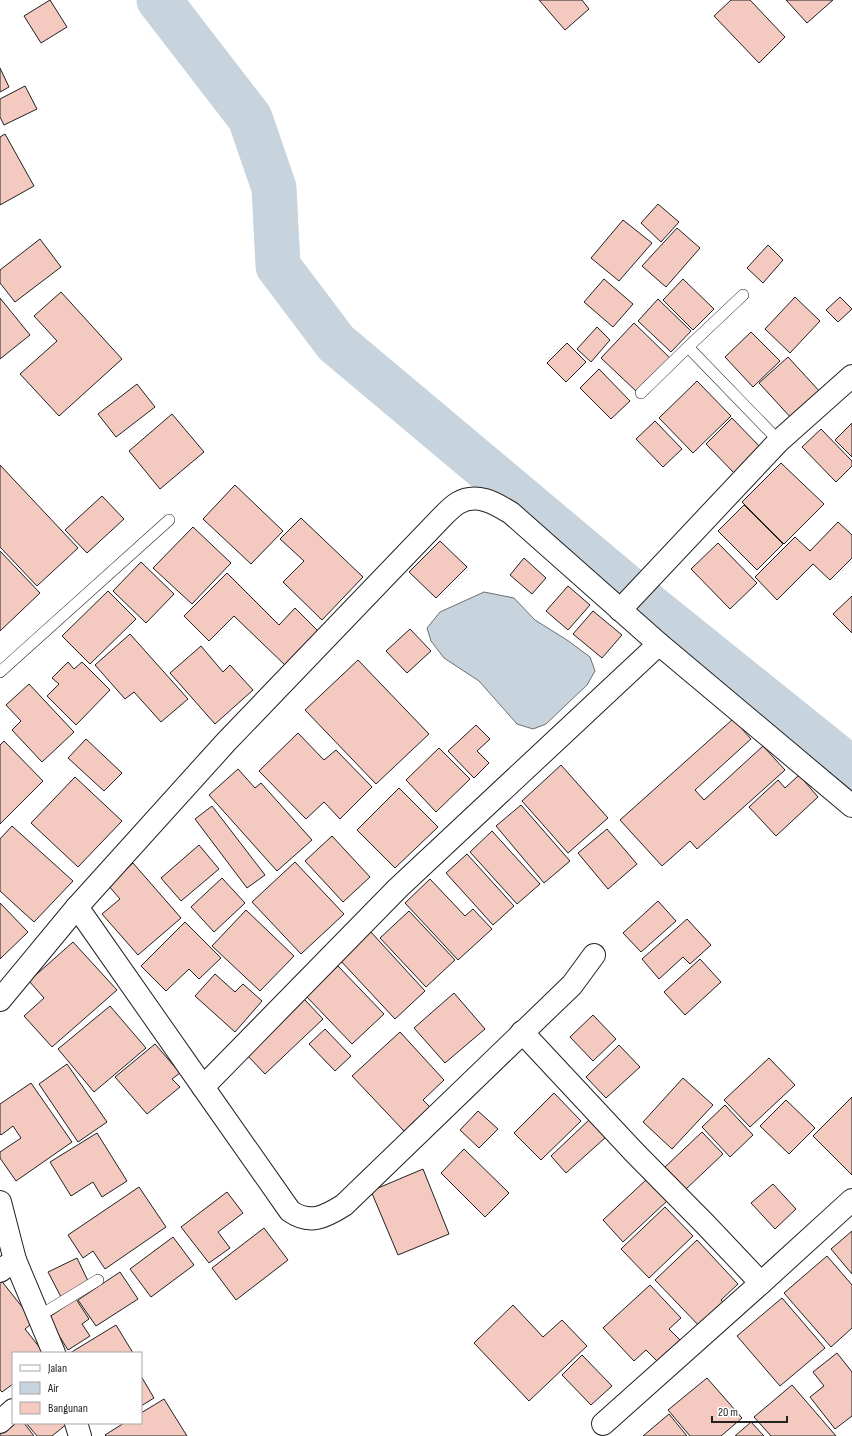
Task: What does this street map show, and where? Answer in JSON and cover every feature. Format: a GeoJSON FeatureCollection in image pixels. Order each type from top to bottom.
{"type":"FeatureCollection","features":[{"type":"Feature","properties":{"kind":"street"},"geometry":{"type":"LineString","coordinates":[[624,605],[779,441],[852,376]]}},
{"type":"Feature","properties":{"kind":"street"},"geometry":{"type":"LineString","coordinates":[[0,1000],[77,907],[226,742],[444,515],[457,503],[468,498],[476,498],[494,502],[511,513],[624,605],[659,644],[852,806]]}},
{"type":"Feature","properties":{"kind":"street"},"geometry":{"type":"LineString","coordinates":[[203,1087],[398,888],[659,644]]}},
{"type":"Feature","properties":{"kind":"street"},"geometry":{"type":"LineString","coordinates":[[77,907],[290,1211],[299,1217],[315,1219],[329,1215],[344,1205],[572,984],[594,955]]}},
{"type":"Feature","properties":{"kind":"street"},"geometry":{"type":"LineString","coordinates":[[522,1032],[634,1152],[706,1225],[761,1284]]}},
{"type":"Feature","properties":{"kind":"street"},"geometry":{"type":"LineString","coordinates":[[603,1424],[761,1284],[852,1200]]}},
{"type":"Feature","properties":{"kind":"street"},"geometry":{"type":"LineString","coordinates":[[0,1202],[7,1266],[39,1316],[54,1352]]}},
{"type":"Feature","properties":{"kind":"street"},"geometry":{"type":"LineString","coordinates":[[0,1422],[12,1411]]}},
{"type":"Feature","properties":{"kind":"street"},"geometry":{"type":"LineString","coordinates":[[76,1424],[80,1436]]}},
{"type":"Feature","properties":{"kind":"lane"},"geometry":{"type":"LineString","coordinates":[[641,393],[743,295]]}},
{"type":"Feature","properties":{"kind":"lane"},"geometry":{"type":"LineString","coordinates":[[688,347],[779,441]]}},
{"type":"Feature","properties":{"kind":"lane"},"geometry":{"type":"LineString","coordinates":[[0,672],[170,520]]}},
{"type":"Feature","properties":{"kind":"lane"},"geometry":{"type":"LineString","coordinates":[[39,1316],[98,1280]]}},
{"type":"Feature","properties":{"kind":"water"},"geometry":{"type":"Polygon","coordinates":[[[484,592],[514,598],[535,620],[567,640],[590,657],[595,671],[587,685],[546,724],[533,729],[517,724],[479,681],[444,658],[431,641],[427,628],[440,612],[484,592]]]}},
{"type":"Feature","properties":{"kind":"building"},"geometry":{"type":"Polygon","coordinates":[[[50,0],[67,27],[41,43],[24,16],[50,0]]]}},
{"type":"Feature","properties":{"kind":"building"},"geometry":{"type":"Polygon","coordinates":[[[539,0],[582,0],[589,9],[565,30],[539,0]]]}},
{"type":"Feature","properties":{"kind":"building"},"geometry":{"type":"Polygon","coordinates":[[[731,0],[750,0],[785,37],[759,63],[714,16],[731,0]]]}},
{"type":"Feature","properties":{"kind":"building"},"geometry":{"type":"Polygon","coordinates":[[[786,0],[833,0],[807,23],[786,0]]]}},
{"type":"Feature","properties":{"kind":"building"},"geometry":{"type":"Polygon","coordinates":[[[0,68],[9,87],[0,92],[0,68]]]}},
{"type":"Feature","properties":{"kind":"building"},"geometry":{"type":"Polygon","coordinates":[[[25,86],[37,109],[4,125],[0,117],[0,99],[25,86]]]}},
{"type":"Feature","properties":{"kind":"building"},"geometry":{"type":"Polygon","coordinates":[[[5,134],[34,186],[0,205],[0,137],[5,134]]]}},
{"type":"Feature","properties":{"kind":"building"},"geometry":{"type":"Polygon","coordinates":[[[658,204],[679,222],[661,242],[641,223],[658,204]]]}},
{"type":"Feature","properties":{"kind":"building"},"geometry":{"type":"Polygon","coordinates":[[[623,220],[652,243],[619,281],[591,258],[623,220]]]}},
{"type":"Feature","properties":{"kind":"building"},"geometry":{"type":"Polygon","coordinates":[[[677,228],[700,248],[666,287],[642,266],[677,228]]]}},
{"type":"Feature","properties":{"kind":"building"},"geometry":{"type":"Polygon","coordinates":[[[40,239],[61,267],[15,302],[0,283],[0,270],[40,239]]]}},
{"type":"Feature","properties":{"kind":"building"},"geometry":{"type":"Polygon","coordinates":[[[768,245],[783,260],[763,283],[747,268],[768,245]]]}},
{"type":"Feature","properties":{"kind":"building"},"geometry":{"type":"Polygon","coordinates":[[[604,279],[633,304],[613,327],[584,302],[604,279]]]}},
{"type":"Feature","properties":{"kind":"building"},"geometry":{"type":"Polygon","coordinates":[[[683,279],[714,309],[693,330],[663,300],[683,279]]]}},
{"type":"Feature","properties":{"kind":"building"},"geometry":{"type":"Polygon","coordinates":[[[61,292],[122,359],[59,416],[20,374],[57,341],[34,316],[61,292]]]}},
{"type":"Feature","properties":{"kind":"building"},"geometry":{"type":"Polygon","coordinates":[[[795,297],[820,321],[790,353],[765,329],[795,297]]]}},
{"type":"Feature","properties":{"kind":"building"},"geometry":{"type":"Polygon","coordinates":[[[840,297],[852,309],[838,322],[826,310],[840,297]]]}},
{"type":"Feature","properties":{"kind":"building"},"geometry":{"type":"Polygon","coordinates":[[[0,298],[30,335],[0,359],[0,298]]]}},
{"type":"Feature","properties":{"kind":"building"},"geometry":{"type":"Polygon","coordinates":[[[658,299],[691,331],[671,352],[638,321],[658,299]]]}},
{"type":"Feature","properties":{"kind":"building"},"geometry":{"type":"Polygon","coordinates":[[[634,323],[670,358],[637,392],[601,358],[634,323]]]}},
{"type":"Feature","properties":{"kind":"building"},"geometry":{"type":"Polygon","coordinates":[[[597,327],[610,340],[591,362],[577,349],[597,327]]]}},
{"type":"Feature","properties":{"kind":"building"},"geometry":{"type":"Polygon","coordinates":[[[751,332],[780,361],[753,387],[725,357],[751,332]]]}},
{"type":"Feature","properties":{"kind":"building"},"geometry":{"type":"Polygon","coordinates":[[[567,343],[586,362],[566,382],[547,363],[567,343]]]}},
{"type":"Feature","properties":{"kind":"building"},"geometry":{"type":"Polygon","coordinates":[[[788,357],[822,394],[793,420],[759,383],[788,357]]]}},
{"type":"Feature","properties":{"kind":"building"},"geometry":{"type":"Polygon","coordinates":[[[599,369],[630,401],[611,419],[580,388],[599,369]]]}},
{"type":"Feature","properties":{"kind":"building"},"geometry":{"type":"Polygon","coordinates":[[[697,381],[731,416],[693,453],[659,418],[697,381]]]}},
{"type":"Feature","properties":{"kind":"building"},"geometry":{"type":"Polygon","coordinates":[[[137,384],[155,407],[116,437],[98,414],[137,384]]]}},
{"type":"Feature","properties":{"kind":"building"},"geometry":{"type":"Polygon","coordinates":[[[172,414],[204,452],[160,489],[129,451],[172,414]]]}},
{"type":"Feature","properties":{"kind":"building"},"geometry":{"type":"Polygon","coordinates":[[[732,418],[762,449],[736,475],[706,444],[732,418]]]}},
{"type":"Feature","properties":{"kind":"building"},"geometry":{"type":"Polygon","coordinates":[[[655,421],[682,449],[663,467],[636,439],[655,421]]]}},
{"type":"Feature","properties":{"kind":"building"},"geometry":{"type":"Polygon","coordinates":[[[852,423],[852,457],[835,440],[852,423]]]}},
{"type":"Feature","properties":{"kind":"building"},"geometry":{"type":"Polygon","coordinates":[[[821,429],[852,461],[852,466],[836,482],[802,447],[821,429]]]}},
{"type":"Feature","properties":{"kind":"building"},"geometry":{"type":"Polygon","coordinates":[[[781,463],[824,504],[784,544],[742,502],[781,463]]]}},
{"type":"Feature","properties":{"kind":"building"},"geometry":{"type":"Polygon","coordinates":[[[0,465],[78,548],[37,586],[0,547],[0,465]]]}},
{"type":"Feature","properties":{"kind":"building"},"geometry":{"type":"Polygon","coordinates":[[[235,485],[283,531],[251,564],[203,519],[235,485]]]}},
{"type":"Feature","properties":{"kind":"building"},"geometry":{"type":"Polygon","coordinates":[[[102,496],[124,519],[87,553],[65,530],[102,496]]]}},
{"type":"Feature","properties":{"kind":"building"},"geometry":{"type":"Polygon","coordinates":[[[744,505],[783,544],[757,570],[718,531],[744,505]]]}},
{"type":"Feature","properties":{"kind":"building"},"geometry":{"type":"Polygon","coordinates":[[[301,518],[363,577],[322,620],[283,582],[304,561],[280,539],[301,518]]]}},
{"type":"Feature","properties":{"kind":"building"},"geometry":{"type":"Polygon","coordinates":[[[838,522],[852,535],[852,558],[830,580],[813,564],[777,600],[755,577],[795,537],[810,551],[838,522]]]}},
{"type":"Feature","properties":{"kind":"building"},"geometry":{"type":"Polygon","coordinates":[[[193,527],[231,563],[192,604],[153,568],[193,527]]]}},
{"type":"Feature","properties":{"kind":"building"},"geometry":{"type":"Polygon","coordinates":[[[440,541],[467,567],[436,598],[409,572],[440,541]]]}},
{"type":"Feature","properties":{"kind":"building"},"geometry":{"type":"Polygon","coordinates":[[[718,543],[757,583],[730,609],[691,569],[718,543]]]}},
{"type":"Feature","properties":{"kind":"building"},"geometry":{"type":"Polygon","coordinates":[[[0,551],[40,593],[0,631],[0,551]]]}},
{"type":"Feature","properties":{"kind":"building"},"geometry":{"type":"Polygon","coordinates":[[[524,558],[546,578],[532,594],[510,575],[524,558]]]}},
{"type":"Feature","properties":{"kind":"building"},"geometry":{"type":"Polygon","coordinates":[[[141,562],[174,594],[146,623],[113,591],[141,562]]]}},
{"type":"Feature","properties":{"kind":"building"},"geometry":{"type":"Polygon","coordinates":[[[227,573],[279,625],[295,608],[321,634],[288,668],[234,616],[209,641],[184,616],[227,573]]]}},
{"type":"Feature","properties":{"kind":"building"},"geometry":{"type":"Polygon","coordinates":[[[568,586],[590,605],[568,630],[546,611],[568,586]]]}},
{"type":"Feature","properties":{"kind":"building"},"geometry":{"type":"Polygon","coordinates":[[[108,591],[136,619],[90,664],[62,636],[108,591]]]}},
{"type":"Feature","properties":{"kind":"building"},"geometry":{"type":"Polygon","coordinates":[[[852,596],[852,633],[833,614],[852,596]]]}},
{"type":"Feature","properties":{"kind":"building"},"geometry":{"type":"Polygon","coordinates":[[[593,611],[622,635],[602,658],[573,634],[593,611]]]}},
{"type":"Feature","properties":{"kind":"building"},"geometry":{"type":"Polygon","coordinates":[[[410,629],[431,651],[407,673],[386,651],[410,629]]]}},
{"type":"Feature","properties":{"kind":"building"},"geometry":{"type":"Polygon","coordinates":[[[130,634],[188,699],[161,722],[134,692],[125,699],[95,665],[130,634]]]}},
{"type":"Feature","properties":{"kind":"building"},"geometry":{"type":"Polygon","coordinates":[[[201,646],[223,672],[230,665],[253,690],[215,724],[170,673],[201,646]]]}},
{"type":"Feature","properties":{"kind":"building"},"geometry":{"type":"Polygon","coordinates":[[[358,660],[429,734],[376,784],[305,710],[358,660]]]}},
{"type":"Feature","properties":{"kind":"building"},"geometry":{"type":"Polygon","coordinates":[[[68,662],[74,669],[82,662],[110,690],[76,725],[47,696],[59,684],[52,678],[68,662]]]}},
{"type":"Feature","properties":{"kind":"building"},"geometry":{"type":"Polygon","coordinates":[[[29,684],[74,732],[42,762],[12,730],[21,721],[6,705],[29,684]]]}},
{"type":"Feature","properties":{"kind":"building"},"geometry":{"type":"Polygon","coordinates":[[[733,719],[751,739],[695,790],[704,800],[763,746],[785,770],[697,849],[690,841],[662,866],[620,820],[733,719]]]}},
{"type":"Feature","properties":{"kind":"building"},"geometry":{"type":"Polygon","coordinates":[[[476,725],[490,739],[477,751],[489,763],[474,778],[448,751],[476,725]]]}},
{"type":"Feature","properties":{"kind":"building"},"geometry":{"type":"Polygon","coordinates":[[[298,733],[324,760],[336,750],[372,787],[340,819],[324,802],[306,819],[259,771],[298,733]]]}},
{"type":"Feature","properties":{"kind":"building"},"geometry":{"type":"Polygon","coordinates":[[[86,739],[122,773],[104,791],[68,758],[86,739]]]}},
{"type":"Feature","properties":{"kind":"building"},"geometry":{"type":"Polygon","coordinates":[[[4,741],[43,781],[0,824],[0,745],[4,741]]]}},
{"type":"Feature","properties":{"kind":"building"},"geometry":{"type":"Polygon","coordinates":[[[439,748],[470,779],[436,812],[406,780],[439,748]]]}},
{"type":"Feature","properties":{"kind":"building"},"geometry":{"type":"Polygon","coordinates":[[[561,765],[608,818],[568,853],[522,801],[561,765]]]}},
{"type":"Feature","properties":{"kind":"building"},"geometry":{"type":"Polygon","coordinates":[[[238,769],[255,788],[261,783],[312,840],[277,871],[209,795],[238,769]]]}},
{"type":"Feature","properties":{"kind":"building"},"geometry":{"type":"Polygon","coordinates":[[[799,775],[818,797],[776,836],[749,807],[778,780],[785,788],[799,775]]]}},
{"type":"Feature","properties":{"kind":"building"},"geometry":{"type":"Polygon","coordinates":[[[75,777],[122,821],[78,867],[31,823],[75,777]]]}},
{"type":"Feature","properties":{"kind":"building"},"geometry":{"type":"Polygon","coordinates":[[[399,788],[438,827],[395,868],[357,830],[399,788]]]}},
{"type":"Feature","properties":{"kind":"building"},"geometry":{"type":"Polygon","coordinates":[[[521,805],[570,861],[544,883],[496,826],[521,805]]]}},
{"type":"Feature","properties":{"kind":"building"},"geometry":{"type":"Polygon","coordinates":[[[212,806],[265,875],[247,888],[195,819],[212,806]]]}},
{"type":"Feature","properties":{"kind":"building"},"geometry":{"type":"Polygon","coordinates":[[[12,826],[73,881],[34,922],[0,891],[0,839],[12,826]]]}},
{"type":"Feature","properties":{"kind":"building"},"geometry":{"type":"Polygon","coordinates":[[[607,829],[637,864],[608,889],[578,853],[607,829]]]}},
{"type":"Feature","properties":{"kind":"building"},"geometry":{"type":"Polygon","coordinates":[[[492,831],[540,884],[517,904],[470,852],[492,831]]]}},
{"type":"Feature","properties":{"kind":"building"},"geometry":{"type":"Polygon","coordinates":[[[332,836],[370,877],[343,902],[305,861],[332,836]]]}},
{"type":"Feature","properties":{"kind":"building"},"geometry":{"type":"Polygon","coordinates":[[[199,845],[219,869],[181,901],[161,878],[199,845]]]}},
{"type":"Feature","properties":{"kind":"building"},"geometry":{"type":"Polygon","coordinates":[[[467,854],[514,906],[493,925],[446,873],[467,854]]]}},
{"type":"Feature","properties":{"kind":"building"},"geometry":{"type":"Polygon","coordinates":[[[295,862],[344,914],[301,954],[252,902],[295,862]]]}},
{"type":"Feature","properties":{"kind":"building"},"geometry":{"type":"Polygon","coordinates":[[[133,863],[181,918],[138,955],[102,914],[120,899],[108,885],[133,863]]]}},
{"type":"Feature","properties":{"kind":"building"},"geometry":{"type":"Polygon","coordinates":[[[222,878],[245,903],[214,932],[191,907],[222,878]]]}},
{"type":"Feature","properties":{"kind":"building"},"geometry":{"type":"Polygon","coordinates":[[[430,879],[465,916],[473,909],[492,929],[458,960],[405,903],[430,879]]]}},
{"type":"Feature","properties":{"kind":"building"},"geometry":{"type":"Polygon","coordinates":[[[658,901],[676,921],[641,952],[623,933],[658,901]]]}},
{"type":"Feature","properties":{"kind":"building"},"geometry":{"type":"Polygon","coordinates":[[[0,903],[28,932],[0,959],[0,903]]]}},
{"type":"Feature","properties":{"kind":"building"},"geometry":{"type":"Polygon","coordinates":[[[246,910],[294,956],[260,991],[212,946],[246,910]]]}},
{"type":"Feature","properties":{"kind":"building"},"geometry":{"type":"Polygon","coordinates":[[[409,911],[455,960],[426,987],[380,938],[409,911]]]}},
{"type":"Feature","properties":{"kind":"building"},"geometry":{"type":"Polygon","coordinates":[[[687,919],[711,945],[690,964],[683,957],[659,979],[642,959],[687,919]]]}},
{"type":"Feature","properties":{"kind":"building"},"geometry":{"type":"Polygon","coordinates":[[[185,922],[221,958],[199,979],[189,969],[166,991],[141,966],[185,922]]]}},
{"type":"Feature","properties":{"kind":"building"},"geometry":{"type":"Polygon","coordinates":[[[370,931],[425,991],[395,1019],[339,959],[370,931]]]}},
{"type":"Feature","properties":{"kind":"building"},"geometry":{"type":"Polygon","coordinates":[[[73,942],[117,990],[52,1047],[24,1016],[44,998],[29,981],[73,942]]]}},
{"type":"Feature","properties":{"kind":"building"},"geometry":{"type":"Polygon","coordinates":[[[700,959],[721,982],[685,1015],[664,992],[700,959]]]}},
{"type":"Feature","properties":{"kind":"building"},"geometry":{"type":"Polygon","coordinates":[[[338,966],[384,1014],[352,1044],[306,996],[338,966]]]}},
{"type":"Feature","properties":{"kind":"building"},"geometry":{"type":"Polygon","coordinates":[[[215,974],[235,992],[243,984],[262,1001],[235,1032],[195,996],[215,974]]]}},
{"type":"Feature","properties":{"kind":"building"},"geometry":{"type":"Polygon","coordinates":[[[454,993],[485,1029],[445,1063],[414,1028],[454,993]]]}},
{"type":"Feature","properties":{"kind":"building"},"geometry":{"type":"Polygon","coordinates":[[[304,999],[323,1019],[265,1074],[246,1054],[304,999]]]}},
{"type":"Feature","properties":{"kind":"building"},"geometry":{"type":"Polygon","coordinates":[[[110,1006],[146,1048],[94,1092],[58,1049],[110,1006]]]}},
{"type":"Feature","properties":{"kind":"building"},"geometry":{"type":"Polygon","coordinates":[[[593,1015],[616,1039],[593,1061],[570,1037],[593,1015]]]}},
{"type":"Feature","properties":{"kind":"building"},"geometry":{"type":"Polygon","coordinates":[[[325,1029],[351,1056],[335,1071],[309,1044],[325,1029]]]}},
{"type":"Feature","properties":{"kind":"building"},"geometry":{"type":"Polygon","coordinates":[[[400,1032],[444,1080],[423,1100],[430,1107],[404,1131],[352,1076],[400,1032]]]}},
{"type":"Feature","properties":{"kind":"building"},"geometry":{"type":"Polygon","coordinates":[[[155,1044],[180,1073],[172,1079],[180,1087],[147,1114],[115,1077],[155,1044]]]}},
{"type":"Feature","properties":{"kind":"building"},"geometry":{"type":"Polygon","coordinates":[[[619,1045],[640,1067],[606,1098],[586,1077],[619,1045]]]}},
{"type":"Feature","properties":{"kind":"building"},"geometry":{"type":"Polygon","coordinates":[[[769,1058],[795,1085],[750,1127],[724,1100],[769,1058]]]}},
{"type":"Feature","properties":{"kind":"building"},"geometry":{"type":"Polygon","coordinates":[[[67,1064],[107,1122],[78,1142],[39,1084],[67,1064]]]}},
{"type":"Feature","properties":{"kind":"building"},"geometry":{"type":"Polygon","coordinates":[[[683,1078],[713,1105],[672,1149],[643,1122],[683,1078]]]}},
{"type":"Feature","properties":{"kind":"building"},"geometry":{"type":"Polygon","coordinates":[[[31,1083],[72,1142],[16,1181],[0,1158],[0,1152],[21,1138],[13,1126],[1,1135],[0,1134],[0,1104],[31,1083]]]}},
{"type":"Feature","properties":{"kind":"building"},"geometry":{"type":"Polygon","coordinates":[[[554,1093],[581,1121],[541,1160],[514,1133],[554,1093]]]}},
{"type":"Feature","properties":{"kind":"building"},"geometry":{"type":"Polygon","coordinates":[[[852,1097],[852,1175],[813,1136],[852,1097]]]}},
{"type":"Feature","properties":{"kind":"building"},"geometry":{"type":"Polygon","coordinates":[[[786,1100],[815,1128],[789,1154],[760,1126],[786,1100]]]}},
{"type":"Feature","properties":{"kind":"building"},"geometry":{"type":"Polygon","coordinates":[[[725,1105],[753,1135],[730,1157],[702,1127],[725,1105]]]}},
{"type":"Feature","properties":{"kind":"building"},"geometry":{"type":"Polygon","coordinates":[[[478,1111],[498,1129],[479,1148],[460,1130],[478,1111]]]}},
{"type":"Feature","properties":{"kind":"building"},"geometry":{"type":"Polygon","coordinates":[[[590,1119],[606,1137],[566,1173],[551,1156],[590,1119]]]}},
{"type":"Feature","properties":{"kind":"building"},"geometry":{"type":"Polygon","coordinates":[[[702,1132],[723,1154],[686,1189],[665,1167],[702,1132]]]}},
{"type":"Feature","properties":{"kind":"building"},"geometry":{"type":"Polygon","coordinates":[[[97,1133],[127,1181],[102,1197],[93,1182],[71,1196],[50,1162],[97,1133]]]}},
{"type":"Feature","properties":{"kind":"building"},"geometry":{"type":"Polygon","coordinates":[[[464,1149],[509,1193],[485,1217],[441,1173],[464,1149]]]}},
{"type":"Feature","properties":{"kind":"building"},"geometry":{"type":"Polygon","coordinates":[[[423,1169],[449,1234],[398,1255],[371,1191],[423,1169]]]}},
{"type":"Feature","properties":{"kind":"building"},"geometry":{"type":"Polygon","coordinates":[[[647,1179],[667,1201],[623,1242],[603,1220],[647,1179]]]}},
{"type":"Feature","properties":{"kind":"building"},"geometry":{"type":"Polygon","coordinates":[[[773,1184],[796,1209],[775,1229],[751,1203],[773,1184]]]}},
{"type":"Feature","properties":{"kind":"building"},"geometry":{"type":"Polygon","coordinates":[[[139,1187],[166,1227],[105,1269],[93,1251],[83,1258],[68,1235],[139,1187]]]}},
{"type":"Feature","properties":{"kind":"building"},"geometry":{"type":"Polygon","coordinates":[[[227,1192],[243,1213],[218,1232],[230,1248],[209,1263],[181,1227],[227,1192]]]}},
{"type":"Feature","properties":{"kind":"building"},"geometry":{"type":"Polygon","coordinates":[[[665,1207],[693,1236],[649,1278],[621,1249],[665,1207]]]}},
{"type":"Feature","properties":{"kind":"building"},"geometry":{"type":"Polygon","coordinates":[[[264,1228],[288,1260],[236,1300],[212,1268],[264,1228]]]}},
{"type":"Feature","properties":{"kind":"building"},"geometry":{"type":"Polygon","coordinates":[[[852,1231],[852,1274],[831,1249],[852,1231]]]}},
{"type":"Feature","properties":{"kind":"building"},"geometry":{"type":"Polygon","coordinates":[[[173,1237],[194,1265],[151,1297],[130,1269],[173,1237]]]}},
{"type":"Feature","properties":{"kind":"building"},"geometry":{"type":"Polygon","coordinates":[[[697,1240],[738,1284],[721,1300],[728,1308],[704,1331],[655,1280],[697,1240]]]}},
{"type":"Feature","properties":{"kind":"building"},"geometry":{"type":"Polygon","coordinates":[[[827,1256],[852,1285],[852,1328],[831,1347],[784,1293],[827,1256]]]}},
{"type":"Feature","properties":{"kind":"building"},"geometry":{"type":"Polygon","coordinates":[[[77,1258],[89,1283],[61,1297],[48,1272],[77,1258]]]}},
{"type":"Feature","properties":{"kind":"building"},"geometry":{"type":"Polygon","coordinates":[[[120,1272],[138,1299],[96,1326],[78,1300],[120,1272]]]}},
{"type":"Feature","properties":{"kind":"building"},"geometry":{"type":"Polygon","coordinates":[[[0,1279],[34,1322],[25,1329],[43,1352],[12,1352],[12,1385],[2,1392],[0,1390],[0,1279]]]}},
{"type":"Feature","properties":{"kind":"building"},"geometry":{"type":"Polygon","coordinates":[[[650,1285],[681,1318],[669,1329],[680,1340],[657,1361],[646,1350],[634,1361],[603,1328],[650,1285]]]}},
{"type":"Feature","properties":{"kind":"building"},"geometry":{"type":"Polygon","coordinates":[[[782,1298],[825,1348],[780,1386],[737,1336],[782,1298]]]}},
{"type":"Feature","properties":{"kind":"building"},"geometry":{"type":"Polygon","coordinates":[[[76,1299],[89,1319],[82,1324],[90,1336],[68,1350],[48,1318],[76,1299]]]}},
{"type":"Feature","properties":{"kind":"building"},"geometry":{"type":"Polygon","coordinates":[[[513,1305],[543,1337],[562,1320],[587,1346],[529,1401],[474,1343],[513,1305]]]}},
{"type":"Feature","properties":{"kind":"building"},"geometry":{"type":"Polygon","coordinates":[[[116,1325],[132,1352],[72,1352],[116,1325]]]}},
{"type":"Feature","properties":{"kind":"building"},"geometry":{"type":"Polygon","coordinates":[[[837,1353],[852,1372],[852,1416],[835,1429],[810,1397],[824,1386],[813,1372],[837,1353]]]}},
{"type":"Feature","properties":{"kind":"building"},"geometry":{"type":"Polygon","coordinates":[[[582,1355],[612,1386],[591,1405],[562,1375],[582,1355]]]}},
{"type":"Feature","properties":{"kind":"building"},"geometry":{"type":"Polygon","coordinates":[[[142,1378],[154,1398],[142,1405],[142,1378]]]}},
{"type":"Feature","properties":{"kind":"building"},"geometry":{"type":"Polygon","coordinates":[[[707,1378],[742,1418],[721,1436],[690,1436],[668,1410],[707,1378]]]}},
{"type":"Feature","properties":{"kind":"building"},"geometry":{"type":"Polygon","coordinates":[[[792,1385],[836,1436],[771,1436],[754,1417],[792,1385]]]}},
{"type":"Feature","properties":{"kind":"building"},"geometry":{"type":"Polygon","coordinates":[[[164,1399],[187,1436],[105,1435],[122,1424],[142,1424],[142,1412],[164,1399]]]}},
{"type":"Feature","properties":{"kind":"building"},"geometry":{"type":"Polygon","coordinates":[[[669,1414],[687,1436],[643,1436],[669,1414]]]}},
{"type":"Feature","properties":{"kind":"building"},"geometry":{"type":"Polygon","coordinates":[[[751,1422],[764,1436],[735,1436],[751,1422]]]}},
{"type":"Feature","properties":{"kind":"building"},"geometry":{"type":"Polygon","coordinates":[[[13,1424],[25,1424],[34,1436],[0,1436],[0,1434],[13,1424]]]}},
{"type":"Feature","properties":{"kind":"building"},"geometry":{"type":"Polygon","coordinates":[[[27,1424],[67,1424],[52,1436],[37,1436],[27,1424]]]}},
{"type":"Feature","properties":{"kind":"waterway"},"geometry":{"type":"LineString","coordinates":[[159,0],[250,118],[274,188],[278,266],[336,343],[648,605],[852,769]]}}]}
